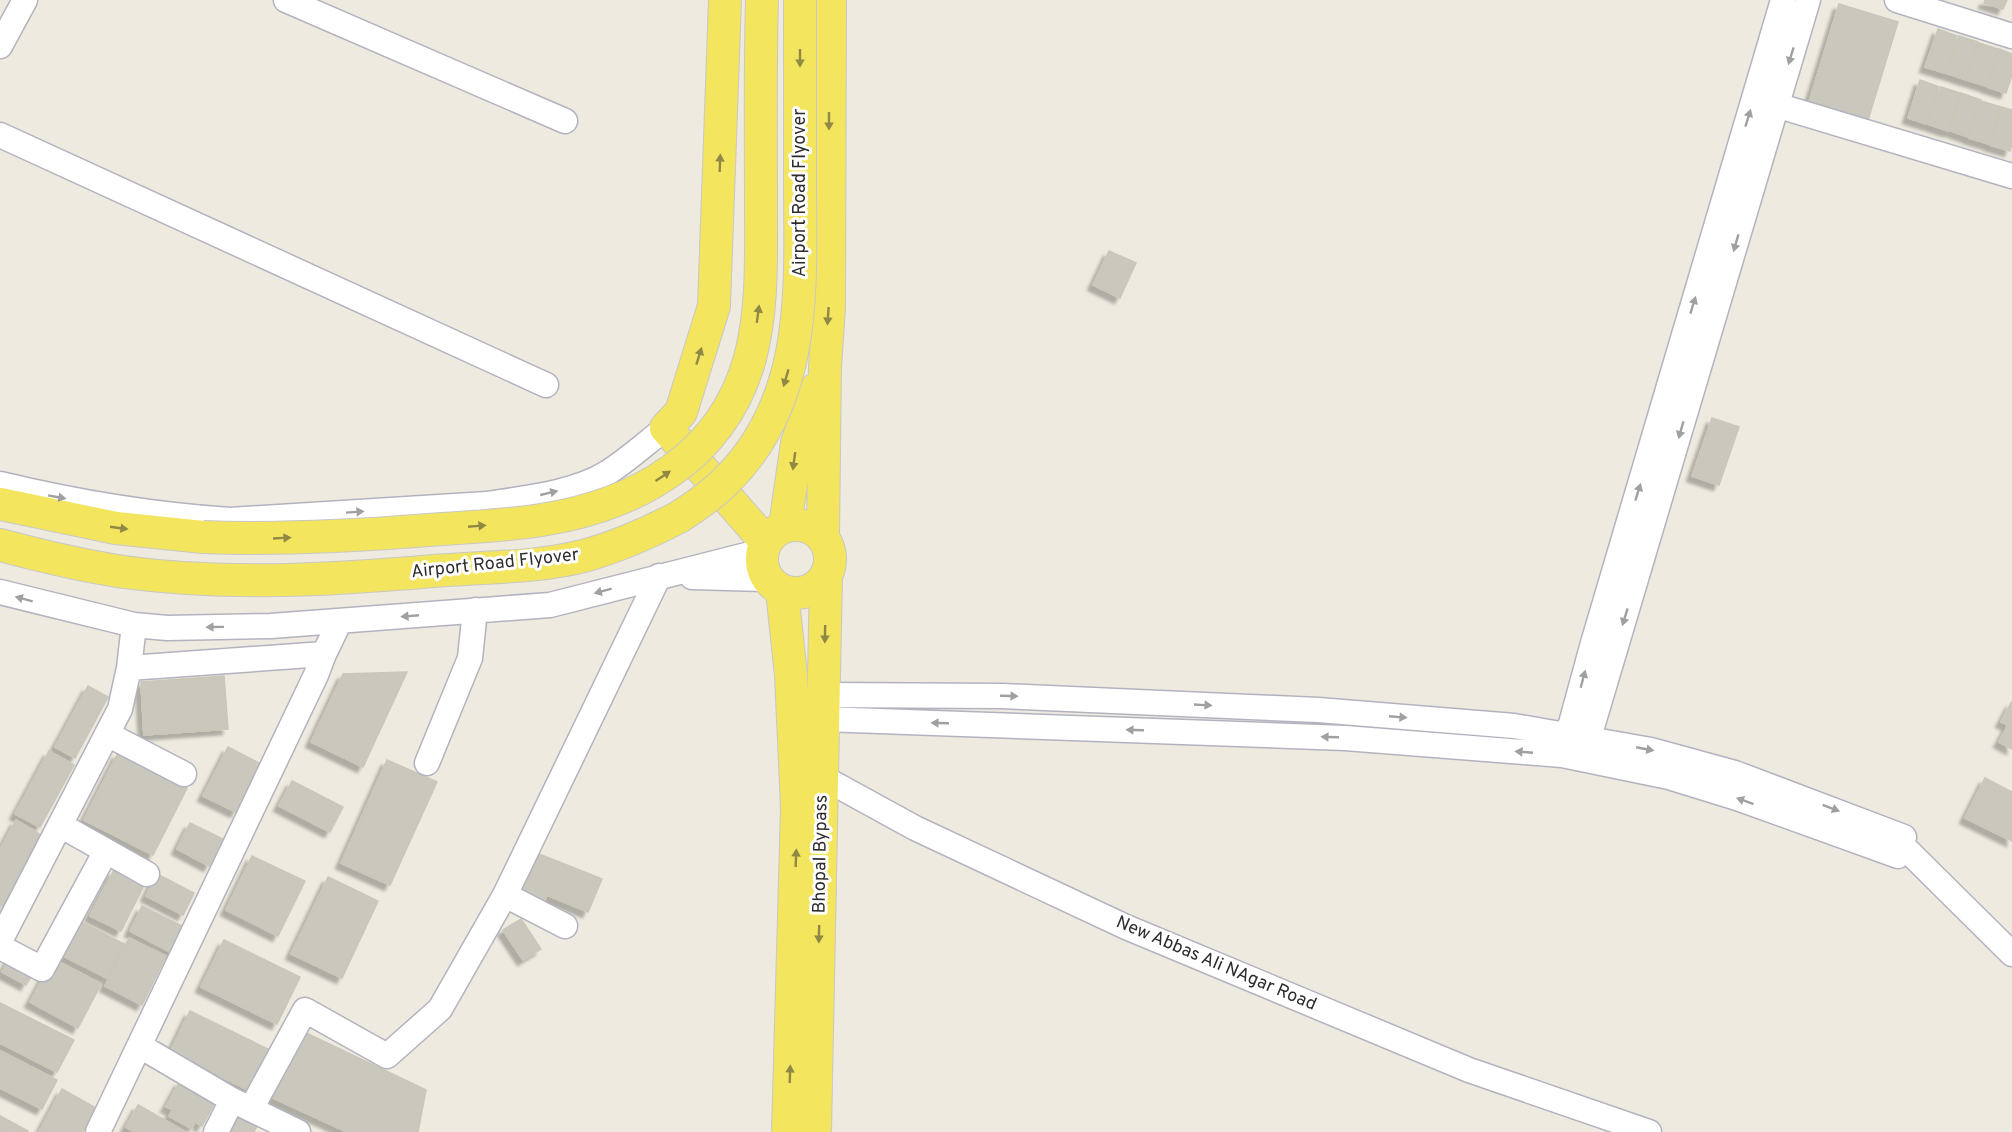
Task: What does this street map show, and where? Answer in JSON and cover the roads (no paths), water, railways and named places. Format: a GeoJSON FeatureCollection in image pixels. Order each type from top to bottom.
{"type":"FeatureCollection","features":[{"type":"Feature","properties":{"kind":"main road"},"geometry":{"type":"LineString","coordinates":[[725,0],[714,306],[673,420],[773,553],[792,593],[812,590],[826,576],[830,556],[823,537],[825,366],[829,308],[830,0]]}},
{"type":"Feature","properties":{"kind":"main road"},"geometry":{"type":"LineString","coordinates":[[0,504],[116,528],[203,537],[265,539],[379,534],[541,520],[588,510],[636,492],[659,479],[708,440],[722,421],[746,369],[753,343],[761,279],[762,0]]}},
{"type":"Feature","properties":{"kind":"main road","name":"Airport Road Flyover"},"geometry":{"type":"LineString","coordinates":[[0,545],[50,558],[124,572],[194,578],[264,580],[348,578],[549,562],[587,555],[649,532],[679,517],[726,481],[755,446],[778,402],[790,364],[799,310],[802,263],[800,0]]}},
{"type":"Feature","properties":{"kind":"main road","name":"Bhopal Bypass"},"geometry":{"type":"LineString","coordinates":[[815,1132],[809,772],[791,675],[773,553],[797,444],[825,366]]}},
{"type":"Feature","properties":{"kind":"main road"},"geometry":{"type":"LineString","coordinates":[[773,553],[795,524],[806,525],[823,537]]}},
{"type":"Feature","properties":{"kind":"main road","name":"Bhopal Bypass"},"geometry":{"type":"LineString","coordinates":[[788,1132],[797,807],[809,772],[824,707],[826,576]]}},
{"type":"Feature","properties":{"kind":"street"},"geometry":{"type":"LineString","coordinates":[[0,46],[25,0]]}},
{"type":"Feature","properties":{"kind":"street"},"geometry":{"type":"LineString","coordinates":[[286,0],[564,121]]}},
{"type":"Feature","properties":{"kind":"street"},"geometry":{"type":"LineString","coordinates":[[1575,747],[1593,643],[1783,0]]}},
{"type":"Feature","properties":{"kind":"street"},"geometry":{"type":"LineString","coordinates":[[1575,747],[1808,0]]}},
{"type":"Feature","properties":{"kind":"street"},"geometry":{"type":"LineString","coordinates":[[1898,0],[2012,36]]}},
{"type":"Feature","properties":{"kind":"street"},"geometry":{"type":"LineString","coordinates":[[1776,105],[2012,176]]}},
{"type":"Feature","properties":{"kind":"street"},"geometry":{"type":"LineString","coordinates":[[0,135],[546,385]]}},
{"type":"Feature","properties":{"kind":"street"},"geometry":{"type":"LineString","coordinates":[[0,484],[53,497],[189,518],[230,520],[487,504],[547,494],[578,486],[607,473],[673,420]]}},
{"type":"Feature","properties":{"kind":"street"},"geometry":{"type":"LineString","coordinates":[[0,592],[134,625],[167,628],[259,626],[550,605],[659,576],[773,553]]}},
{"type":"Feature","properties":{"kind":"street"},"geometry":{"type":"LineString","coordinates":[[216,1132],[241,1105],[305,1010],[387,1056],[440,1009],[505,895],[659,576]]}},
{"type":"Feature","properties":{"kind":"street"},"geometry":{"type":"LineString","coordinates":[[427,763],[470,658],[475,610]]}},
{"type":"Feature","properties":{"kind":"street"},"geometry":{"type":"LineString","coordinates":[[98,1132],[340,621]]}},
{"type":"Feature","properties":{"kind":"street"},"geometry":{"type":"LineString","coordinates":[[0,941],[120,709],[129,668],[134,625]]}},
{"type":"Feature","properties":{"kind":"street"},"geometry":{"type":"LineString","coordinates":[[129,668],[324,654]]}},
{"type":"Feature","properties":{"kind":"street"},"geometry":{"type":"LineString","coordinates":[[824,707],[1002,696],[1317,710],[1514,726],[1575,747],[1651,750],[1735,773],[1903,846],[2012,954]]}},
{"type":"Feature","properties":{"kind":"street"},"geometry":{"type":"LineString","coordinates":[[107,734],[184,774]]}},
{"type":"Feature","properties":{"kind":"street","name":"New Abbas Ali NAgar Road"},"geometry":{"type":"LineString","coordinates":[[809,772],[915,828],[1126,927],[1469,1070],[1649,1132]]}},
{"type":"Feature","properties":{"kind":"street"},"geometry":{"type":"LineString","coordinates":[[60,825],[147,874]]}},
{"type":"Feature","properties":{"kind":"street"},"geometry":{"type":"LineString","coordinates":[[0,947],[42,969],[106,851]]}},
{"type":"Feature","properties":{"kind":"street"},"geometry":{"type":"LineString","coordinates":[[505,895],[565,926]]}},
{"type":"Feature","properties":{"kind":"street"},"geometry":{"type":"LineString","coordinates":[[140,1046],[241,1105],[298,1132]]}}]}
